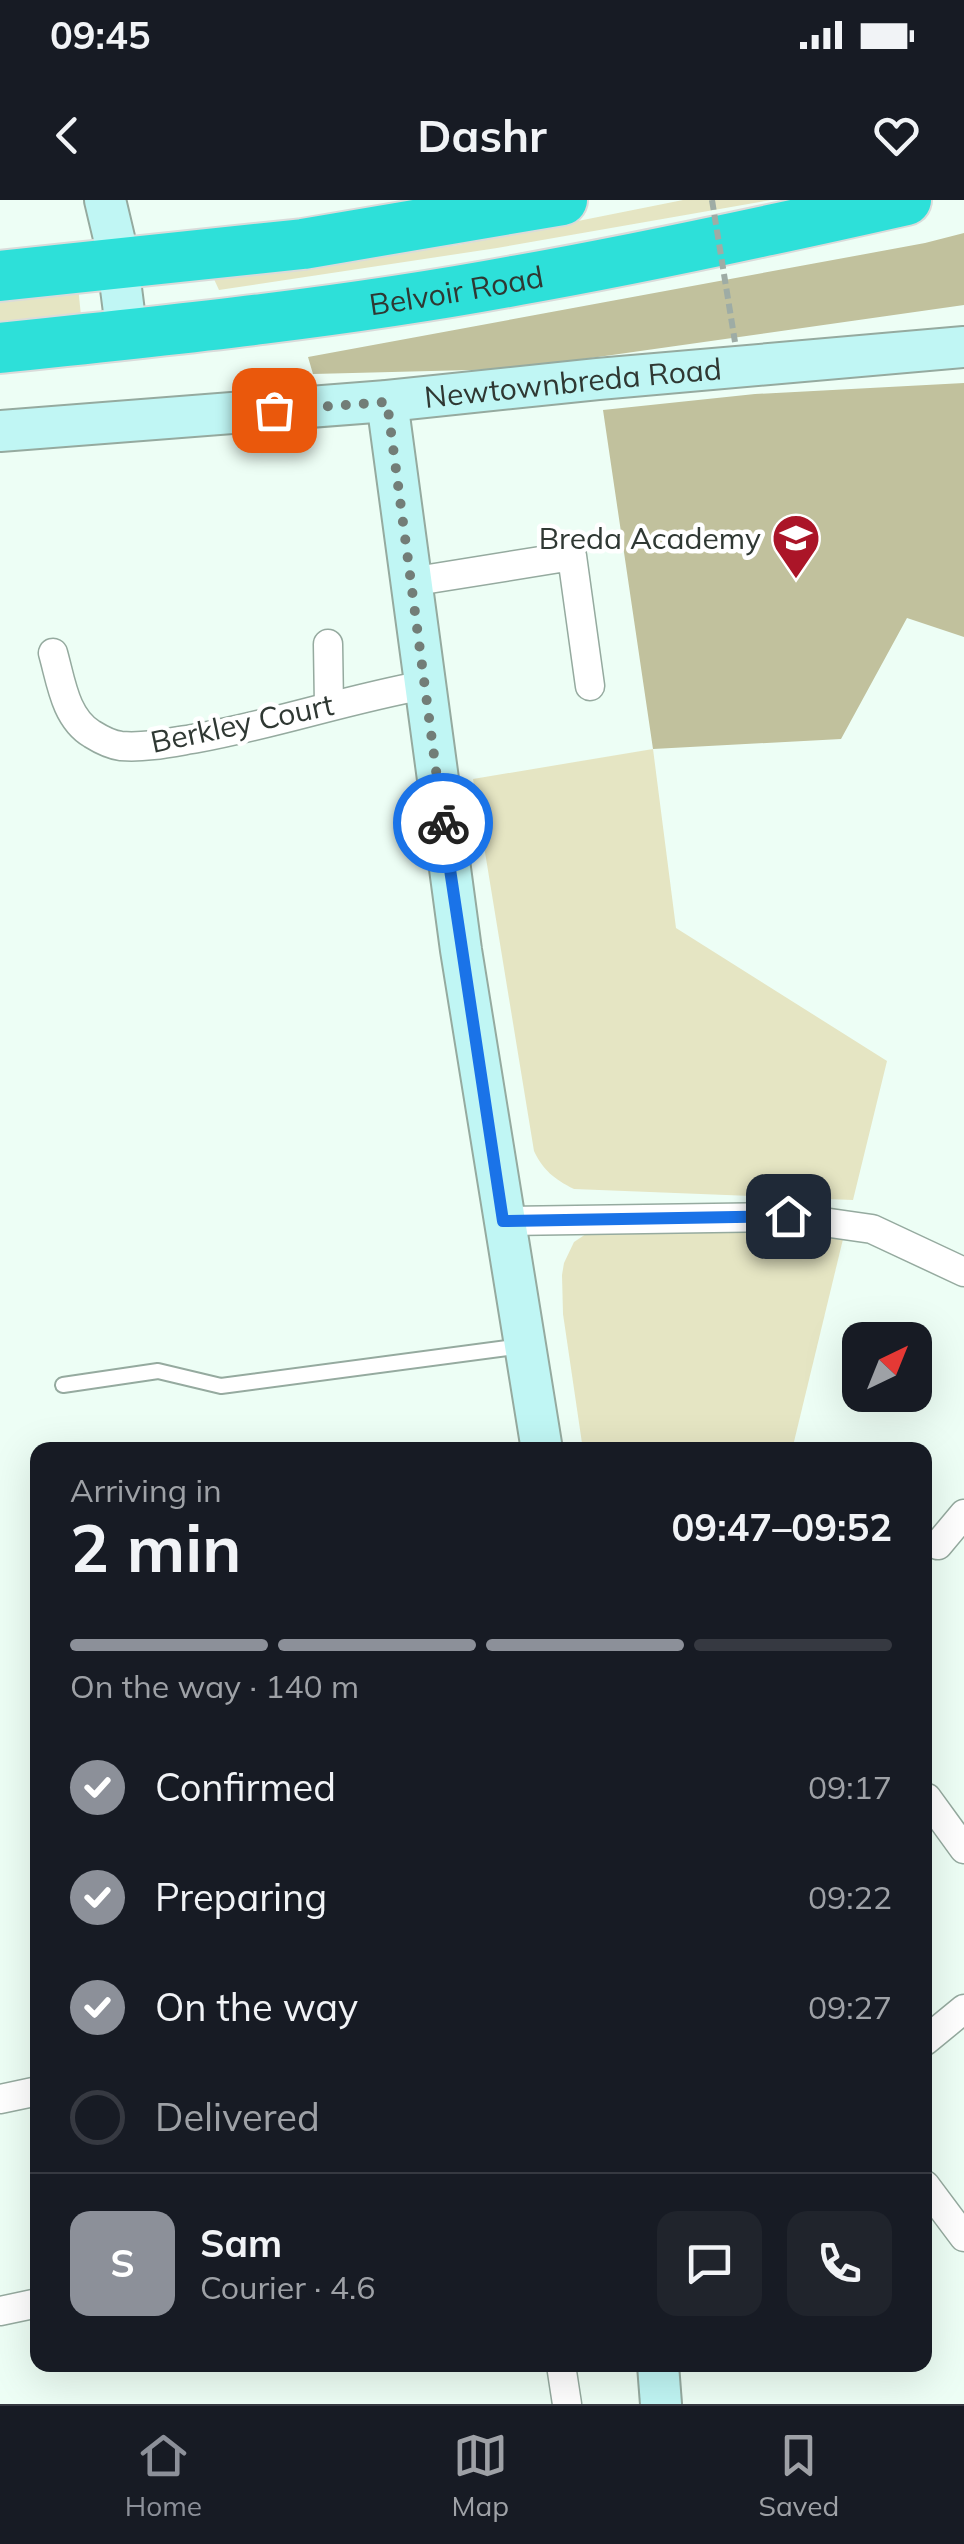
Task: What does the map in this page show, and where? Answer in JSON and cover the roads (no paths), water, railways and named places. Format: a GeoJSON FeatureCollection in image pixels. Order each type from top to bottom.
{"type":"FeatureCollection","features":[{"type":"Feature","properties":{"kind":"highway"},"geometry":{"type":"LineString","coordinates":[[0,276],[304,244],[562,200]]}},
{"type":"Feature","properties":{"kind":"highway","name":"Belvoir Road"},"geometry":{"type":"LineString","coordinates":[[0,348],[326,311],[516,281],[906,200]]}},
{"type":"Feature","properties":{"kind":"street"},"geometry":{"type":"LineString","coordinates":[[106,200],[127,335]]}},
{"type":"Feature","properties":{"kind":"street","name":"Newtownbreda Road"},"geometry":{"type":"LineString","coordinates":[[0,431],[387,402],[964,347]]}},
{"type":"Feature","properties":{"kind":"street"},"geometry":{"type":"LineString","coordinates":[[387,402],[458,932],[541,1442]]}},
{"type":"Feature","properties":{"kind":"street"},"geometry":{"type":"LineString","coordinates":[[410,582],[572,556],[590,686]]}},
{"type":"Feature","properties":{"kind":"street"},"geometry":{"type":"LineString","coordinates":[[328,644],[329,706]]}},
{"type":"Feature","properties":{"kind":"street","name":"Berkley Court"},"geometry":{"type":"LineString","coordinates":[[53,653],[69,709],[89,733],[117,746],[158,745],[220,734],[368,696],[425,686]]}},
{"type":"Feature","properties":{"kind":"street"},"geometry":{"type":"LineString","coordinates":[[503,1221],[788,1216],[872,1229],[964,1272]]}},
{"type":"Feature","properties":{"kind":"street"},"geometry":{"type":"LineString","coordinates":[[938,1545],[964,1514]]}},
{"type":"Feature","properties":{"kind":"street"},"geometry":{"type":"LineString","coordinates":[[932,1805],[964,1849]]}},
{"type":"Feature","properties":{"kind":"street"},"geometry":{"type":"LineString","coordinates":[[932,2035],[964,2008]]}},
{"type":"Feature","properties":{"kind":"street"},"geometry":{"type":"LineString","coordinates":[[0,2099],[30,2093]]}},
{"type":"Feature","properties":{"kind":"street"},"geometry":{"type":"LineString","coordinates":[[932,2194],[964,2237]]}},
{"type":"Feature","properties":{"kind":"street"},"geometry":{"type":"LineString","coordinates":[[0,2311],[30,2305]]}},
{"type":"Feature","properties":{"kind":"street"},"geometry":{"type":"LineString","coordinates":[[562,2372],[566,2404]]}},
{"type":"Feature","properties":{"kind":"street"},"geometry":{"type":"LineString","coordinates":[[659,2372],[662,2404]]}},
{"type":"Feature","properties":{"kind":"lane"},"geometry":{"type":"LineString","coordinates":[[62,1385],[158,1372],[221,1386],[523,1346]]}},
{"type":"Feature","properties":{"kind":"place","name":"Breda Academy"},"geometry":{"type":"Point","coordinates":[796,580]}}]}
